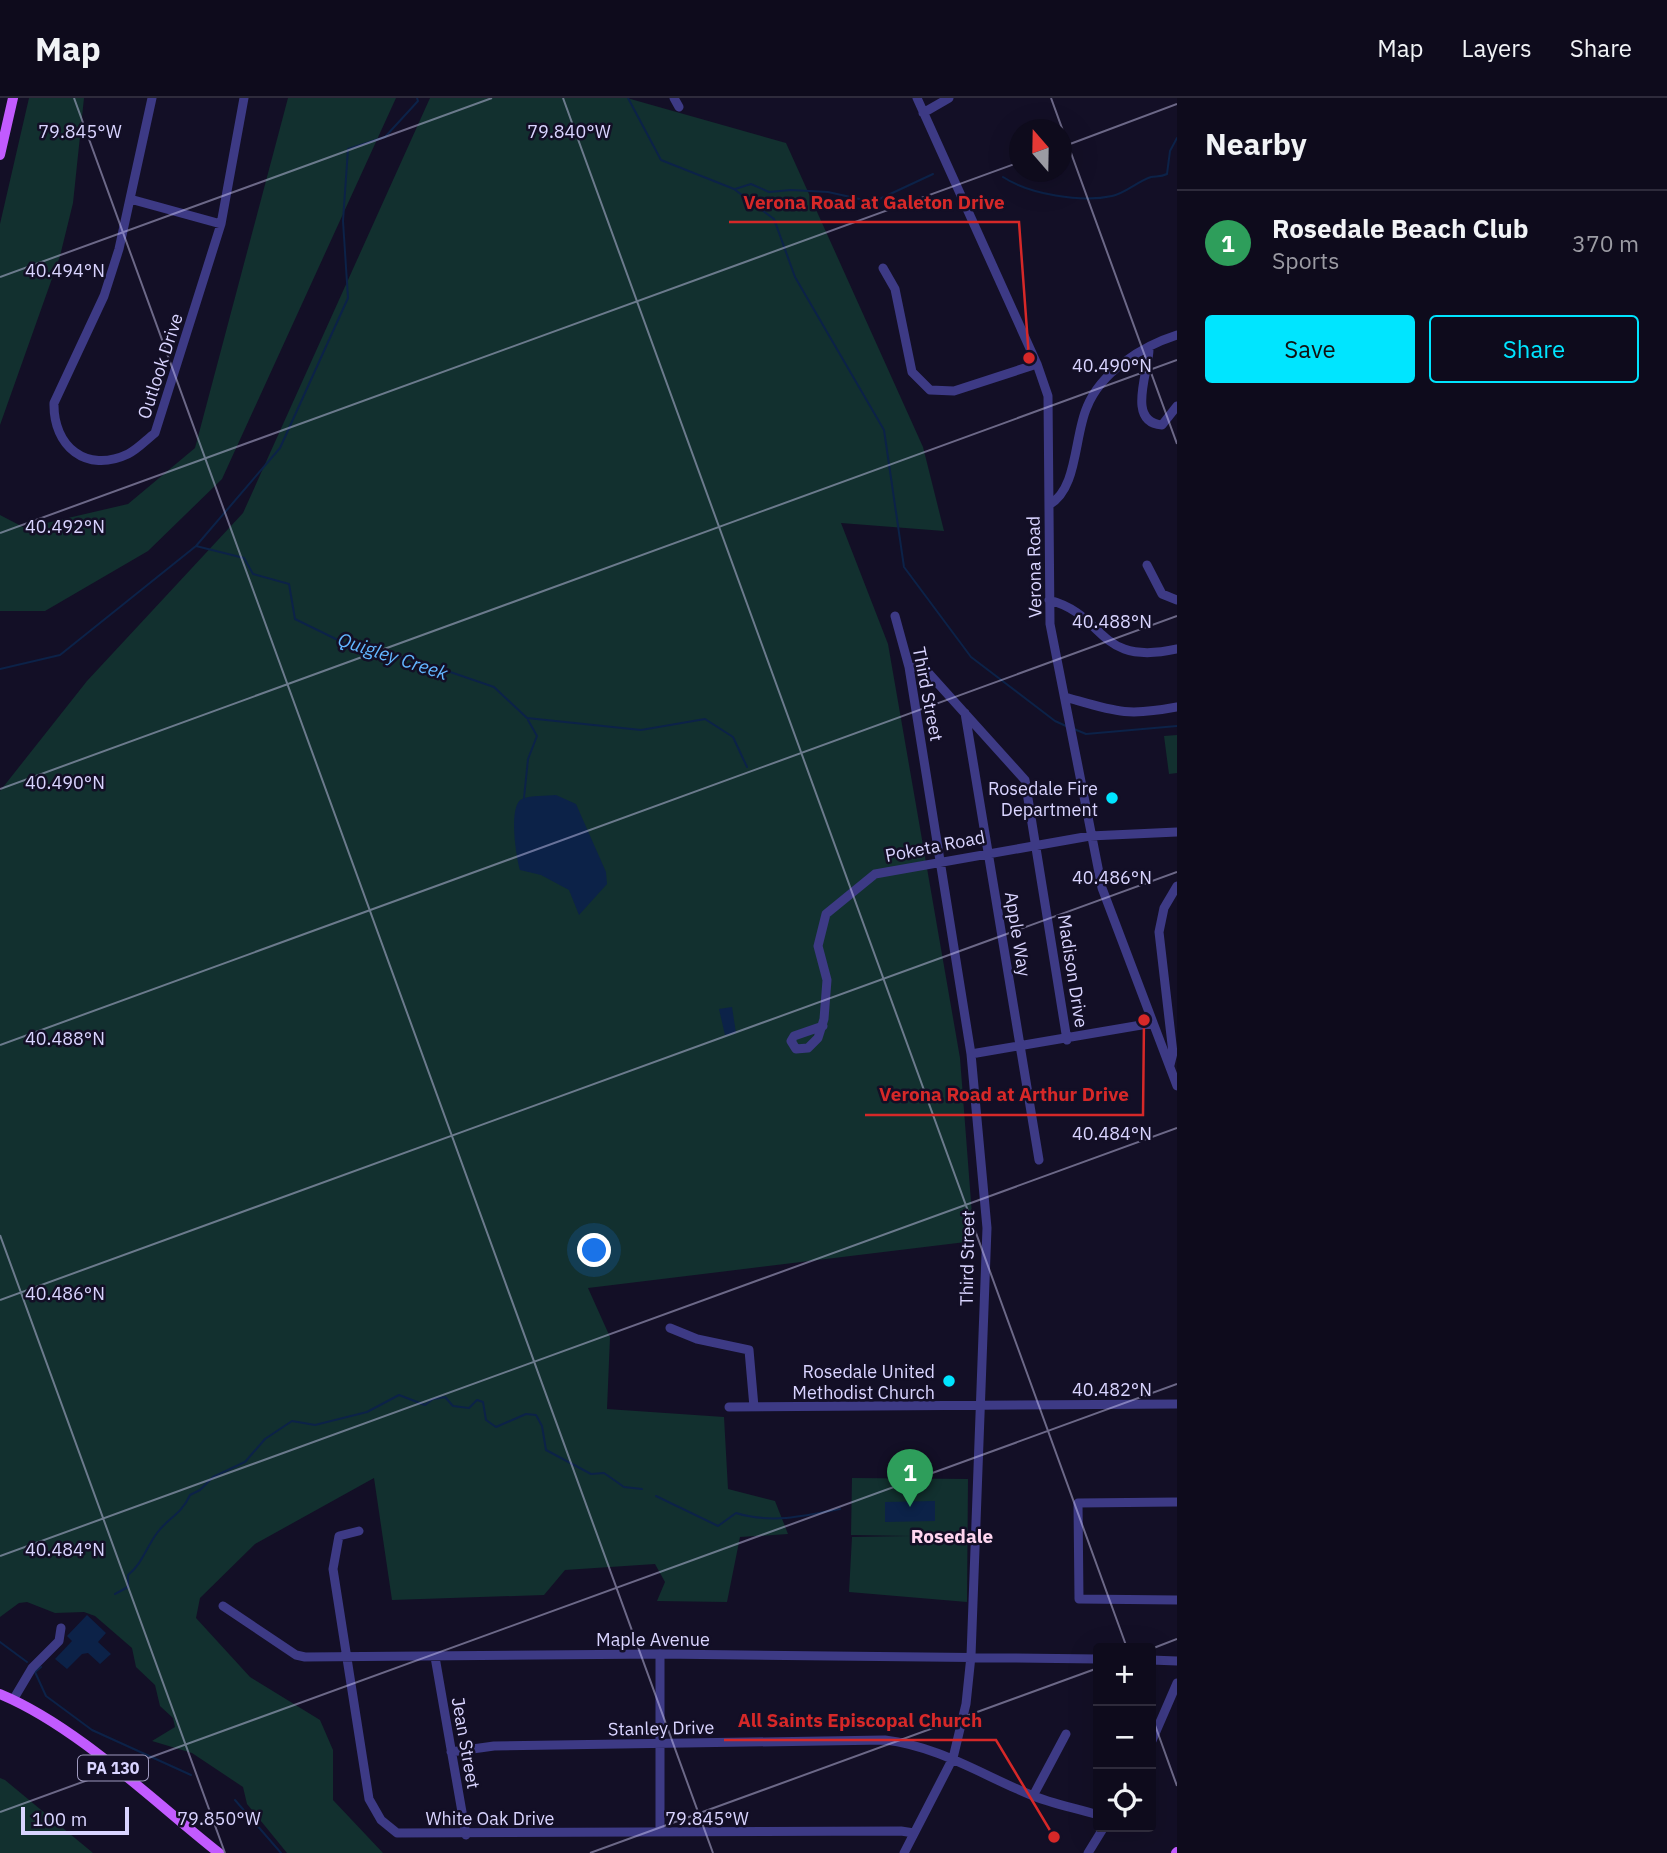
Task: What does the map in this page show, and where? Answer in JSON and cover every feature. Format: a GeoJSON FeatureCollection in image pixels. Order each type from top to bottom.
{"type":"FeatureCollection","features":[{"type":"Feature","properties":{"kind":"main road"},"geometry":{"type":"LineString","coordinates":[[0,155],[13,98]]}},
{"type":"Feature","properties":{"kind":"main road","name":"PA 130"},"geometry":{"type":"LineString","coordinates":[[0,1694],[75,1737],[219,1853]]}},
{"type":"Feature","properties":{"kind":"street","name":"Outlook Drive"},"geometry":{"type":"LineString","coordinates":[[152,98],[130,199],[104,296],[54,403],[58,433],[65,445],[80,456],[95,460],[130,453],[155,433],[221,224],[244,98]]}},
{"type":"Feature","properties":{"kind":"street","name":"Verona Road"},"geometry":{"type":"LineString","coordinates":[[917,98],[1037,364],[1048,396],[1049,600],[1090,836],[1102,888],[1177,1086]]}},
{"type":"Feature","properties":{"kind":"street"},"geometry":{"type":"LineString","coordinates":[[923,113],[949,98]]}},
{"type":"Feature","properties":{"kind":"street"},"geometry":{"type":"LineString","coordinates":[[130,199],[221,224]]}},
{"type":"Feature","properties":{"kind":"street"},"geometry":{"type":"LineString","coordinates":[[883,268],[895,289],[912,372],[930,390],[954,391],[1037,364]]}},
{"type":"Feature","properties":{"kind":"street"},"geometry":{"type":"LineString","coordinates":[[1049,505],[1064,494],[1091,399],[1119,366],[1177,335]]}},
{"type":"Feature","properties":{"kind":"street"},"geometry":{"type":"LineString","coordinates":[[1149,348],[1141,387],[1147,418],[1152,423],[1162,425],[1177,406]]}},
{"type":"Feature","properties":{"kind":"street"},"geometry":{"type":"LineString","coordinates":[[1147,565],[1162,594],[1177,600]]}},
{"type":"Feature","properties":{"kind":"street"},"geometry":{"type":"LineString","coordinates":[[1049,600],[1067,605],[1119,648],[1140,655],[1177,649]]}},
{"type":"Feature","properties":{"kind":"street","name":"Third Street"},"geometry":{"type":"LineString","coordinates":[[895,616],[909,667],[971,1054],[987,1228],[971,1656],[966,1704],[953,1758],[904,1853]]}},
{"type":"Feature","properties":{"kind":"street","name":"Madison Drive"},"geometry":{"type":"LineString","coordinates":[[909,667],[924,668],[1025,780],[1067,1040]]}},
{"type":"Feature","properties":{"kind":"street"},"geometry":{"type":"LineString","coordinates":[[1065,697],[1120,713],[1140,714],[1177,707]]}},
{"type":"Feature","properties":{"kind":"street","name":"Apple Way"},"geometry":{"type":"LineString","coordinates":[[965,713],[1039,1160]]}},
{"type":"Feature","properties":{"kind":"street","name":"Poketa Road"},"geometry":{"type":"LineString","coordinates":[[823,1026],[827,980],[817,946],[826,914],[875,874],[940,860],[1090,836],[1177,832]]}},
{"type":"Feature","properties":{"kind":"street"},"geometry":{"type":"LineString","coordinates":[[1170,1067],[1173,1053],[1159,932],[1164,908],[1177,886]]}},
{"type":"Feature","properties":{"kind":"street"},"geometry":{"type":"LineString","coordinates":[[971,1054],[1067,1040],[1153,1023]]}},
{"type":"Feature","properties":{"kind":"street"},"geometry":{"type":"LineString","coordinates":[[670,1328],[697,1339],[749,1350],[754,1407]]}},
{"type":"Feature","properties":{"kind":"street"},"geometry":{"type":"LineString","coordinates":[[729,1407],[1177,1404]]}},
{"type":"Feature","properties":{"kind":"street"},"geometry":{"type":"LineString","coordinates":[[1177,1502],[1078,1503],[1079,1599],[1177,1600]]}},
{"type":"Feature","properties":{"kind":"street","name":"White Oak Drive"},"geometry":{"type":"LineString","coordinates":[[359,1531],[339,1536],[333,1569],[369,1799],[375,1811],[397,1833],[914,1833]]}},
{"type":"Feature","properties":{"kind":"street","name":"Maple Avenue"},"geometry":{"type":"LineString","coordinates":[[223,1605],[296,1655],[347,1658],[660,1654],[1093,1659]]}},
{"type":"Feature","properties":{"kind":"street"},"geometry":{"type":"LineString","coordinates":[[13,1700],[32,1668],[59,1642],[61,1628]]}},
{"type":"Feature","properties":{"kind":"street"},"geometry":{"type":"LineString","coordinates":[[660,1654],[660,1832]]}},
{"type":"Feature","properties":{"kind":"street","name":"Jean Street"},"geometry":{"type":"LineString","coordinates":[[435,1657],[466,1835]]}},
{"type":"Feature","properties":{"kind":"street"},"geometry":{"type":"LineString","coordinates":[[1156,1660],[1177,1661]]}},
{"type":"Feature","properties":{"kind":"street"},"geometry":{"type":"LineString","coordinates":[[1156,1731],[1177,1683]]}},
{"type":"Feature","properties":{"kind":"street"},"geometry":{"type":"LineString","coordinates":[[1032,1796],[1066,1734]]}},
{"type":"Feature","properties":{"kind":"street","name":"Stanley Drive"},"geometry":{"type":"LineString","coordinates":[[451,1752],[494,1746],[885,1740],[911,1743],[953,1758],[1032,1796],[1093,1814]]}},
{"type":"Feature","properties":{"kind":"street"},"geometry":{"type":"LineString","coordinates":[[1088,1853],[1101,1832]]}},
{"type":"Feature","properties":{"kind":"green space"},"geometry":{"type":"Polygon","coordinates":[[[29,98],[84,98],[73,203],[60,256],[0,425],[0,224],[29,98]]]}},
{"type":"Feature","properties":{"kind":"green space"},"geometry":{"type":"Polygon","coordinates":[[[288,98],[396,98],[222,479],[148,551],[45,611],[0,611],[0,515],[25,528],[128,504],[195,448],[288,98]]]}},
{"type":"Feature","properties":{"kind":"green space"},"geometry":{"type":"Polygon","coordinates":[[[430,98],[627,98],[786,143],[923,447],[944,531],[841,523],[888,644],[960,1058],[974,1241],[588,1288],[610,1337],[607,1409],[724,1417],[728,1489],[775,1501],[788,1534],[740,1537],[727,1602],[657,1601],[665,1582],[655,1564],[565,1570],[544,1595],[392,1600],[374,1478],[255,1544],[200,1598],[196,1618],[250,1677],[320,1720],[333,1750],[333,1800],[383,1853],[287,1853],[247,1804],[243,1787],[192,1753],[152,1741],[175,1727],[173,1718],[160,1706],[155,1685],[136,1667],[132,1648],[95,1616],[84,1612],[55,1613],[27,1602],[19,1603],[0,1617],[0,791],[87,681],[243,513],[430,98]]]}},
{"type":"Feature","properties":{"kind":"green space"},"geometry":{"type":"Polygon","coordinates":[[[1177,735],[1177,773],[1169,774],[1164,736],[1177,735]]]}},
{"type":"Feature","properties":{"kind":"green space"},"geometry":{"type":"Polygon","coordinates":[[[852,1478],[968,1479],[967,1602],[849,1592],[852,1537],[912,1536],[851,1535],[852,1478]]]}},
{"type":"Feature","properties":{"kind":"green space"},"geometry":{"type":"Polygon","coordinates":[[[0,1778],[5,1780],[93,1853],[0,1853],[0,1778]]]}},
{"type":"Feature","properties":{"kind":"water"},"geometry":{"type":"Polygon","coordinates":[[[556,795],[576,804],[606,872],[607,884],[579,915],[569,890],[541,875],[520,870],[518,863],[514,821],[518,803],[534,796],[556,795]]]}},
{"type":"Feature","properties":{"kind":"water"},"geometry":{"type":"Polygon","coordinates":[[[732,1007],[736,1033],[725,1035],[719,1009],[732,1007]]]}},
{"type":"Feature","properties":{"kind":"water"},"geometry":{"type":"Polygon","coordinates":[[[935,1501],[935,1521],[885,1522],[885,1502],[935,1501]]]}},
{"type":"Feature","properties":{"kind":"water"},"geometry":{"type":"Polygon","coordinates":[[[87,1615],[106,1633],[98,1642],[111,1654],[100,1664],[88,1653],[82,1654],[67,1669],[55,1659],[72,1641],[67,1636],[87,1615]]]}},
{"type":"Feature","properties":{"kind":"waterway"},"geometry":{"type":"LineString","coordinates":[[196,546],[280,448],[348,298],[343,221],[348,149],[385,137],[418,101],[417,98]]}},
{"type":"Feature","properties":{"kind":"waterway"},"geometry":{"type":"LineString","coordinates":[[628,98],[661,160],[734,189],[774,219],[795,277],[884,430],[904,567],[971,657],[1055,721],[1066,726]]}},
{"type":"Feature","properties":{"kind":"waterway"},"geometry":{"type":"LineString","coordinates":[[1003,177],[1027,188],[1071,198],[1112,196],[1146,179],[1167,174],[1170,151],[1177,138]]}},
{"type":"Feature","properties":{"kind":"waterway"},"geometry":{"type":"LineString","coordinates":[[735,189],[751,184],[769,192],[828,192],[873,202],[933,174]]}},
{"type":"Feature","properties":{"kind":"waterway","name":"Quigley Creek"},"geometry":{"type":"LineString","coordinates":[[0,669],[60,655],[196,546],[244,558],[253,574],[289,584],[295,619],[344,643],[421,662],[494,687],[527,718],[641,730],[705,719],[733,737],[747,767]]}},
{"type":"Feature","properties":{"kind":"waterway"},"geometry":{"type":"LineString","coordinates":[[524,798],[528,759],[537,736],[528,720]]}},
{"type":"Feature","properties":{"kind":"waterway"},"geometry":{"type":"LineString","coordinates":[[1074,729],[1086,734],[1177,726]]}},
{"type":"Feature","properties":{"kind":"waterway"},"geometry":{"type":"LineString","coordinates":[[115,1594],[128,1587],[128,1575],[157,1533],[183,1507],[190,1495],[200,1490],[213,1477],[245,1462],[265,1439],[292,1421],[315,1425],[367,1412],[399,1395],[425,1405],[433,1399],[445,1397],[453,1406],[469,1408],[477,1400],[483,1402],[486,1420],[496,1427],[526,1414],[536,1415],[542,1426],[546,1450],[591,1474],[604,1473],[624,1487],[642,1489]]}},
{"type":"Feature","properties":{"kind":"waterway"},"geometry":{"type":"LineString","coordinates":[[656,1496],[718,1526],[736,1513],[775,1518],[840,1509]]}},
{"type":"Feature","properties":{"kind":"waterway"},"geometry":{"type":"LineString","coordinates":[[0,1642],[27,1662]]}},
{"type":"Feature","properties":{"kind":"waterway"},"geometry":{"type":"LineString","coordinates":[[41,1667],[35,1672],[46,1696],[92,1730],[191,1775]]}},
{"type":"Feature","properties":{"kind":"waterway"},"geometry":{"type":"LineString","coordinates":[[235,1800],[281,1853]]}},
{"type":"Feature","properties":{"kind":"place","name":"Verona Road at Galeton Drive"},"geometry":{"type":"Point","coordinates":[1029,358]}},
{"type":"Feature","properties":{"kind":"place","name":"Rosedale Fire Department"},"geometry":{"type":"Point","coordinates":[1112,798]}},
{"type":"Feature","properties":{"kind":"place","name":"Verona Road at Arthur Drive"},"geometry":{"type":"Point","coordinates":[1144,1020]}},
{"type":"Feature","properties":{"kind":"place","name":"Rosedale United Methodist Church"},"geometry":{"type":"Point","coordinates":[949,1381]}},
{"type":"Feature","properties":{"kind":"place","name":"Rosedale Beach Club"},"geometry":{"type":"Point","coordinates":[910,1507]}},
{"type":"Feature","properties":{"kind":"place","name":"All Saints Episcopal Church"},"geometry":{"type":"Point","coordinates":[1054,1837]}},
{"type":"Feature","properties":{"kind":"district","name":"Rosedale"},"geometry":{"type":"Point","coordinates":[952,1536]}}]}
